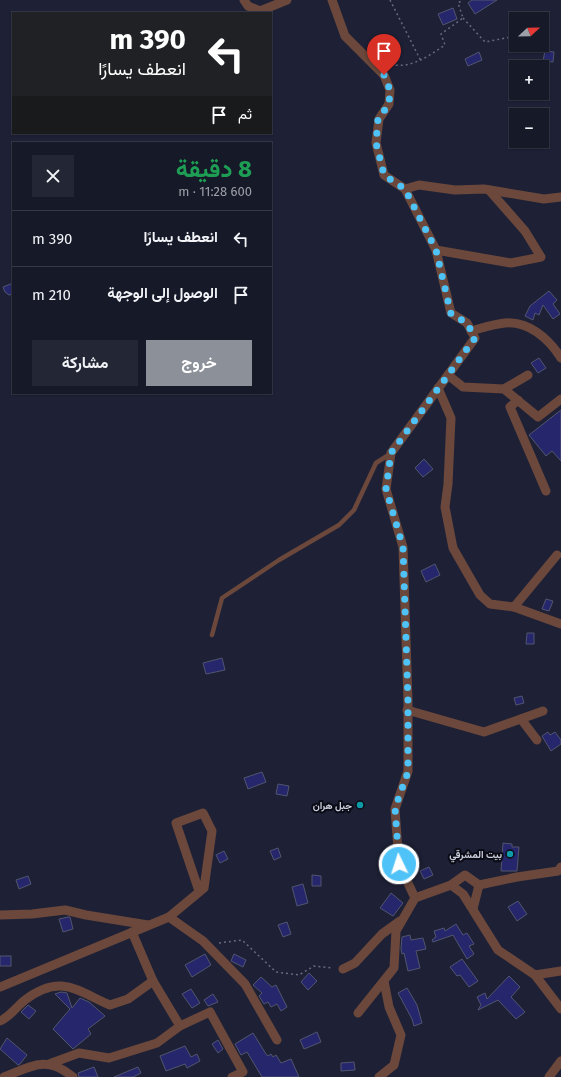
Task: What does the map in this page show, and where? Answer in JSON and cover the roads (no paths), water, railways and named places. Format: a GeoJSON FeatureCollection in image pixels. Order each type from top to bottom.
{"type":"FeatureCollection","features":[{"type":"Feature","properties":{"kind":"street"},"geometry":{"type":"LineString","coordinates":[[244,0],[248,6],[260,11],[287,0]]}},
{"type":"Feature","properties":{"kind":"street"},"geometry":{"type":"LineString","coordinates":[[332,0],[345,36],[368,57],[384,75],[390,90],[389,104],[378,119],[376,143],[384,175],[405,189],[436,250],[451,314],[467,323],[475,338],[391,453],[386,489],[403,547],[408,710],[408,772],[395,808],[399,864],[415,898]]}},
{"type":"Feature","properties":{"kind":"street"},"geometry":{"type":"LineString","coordinates":[[405,189],[419,185],[455,190],[490,190],[544,199],[561,197]]}},
{"type":"Feature","properties":{"kind":"street"},"geometry":{"type":"LineString","coordinates":[[436,250],[511,263],[541,257],[526,232],[490,190]]}},
{"type":"Feature","properties":{"kind":"street"},"geometry":{"type":"LineString","coordinates":[[471,331],[505,323],[514,324],[538,332],[557,344],[561,358]]}},
{"type":"Feature","properties":{"kind":"street"},"geometry":{"type":"LineString","coordinates":[[448,376],[463,387],[504,389],[528,375]]}},
{"type":"Feature","properties":{"kind":"street"},"geometry":{"type":"LineString","coordinates":[[438,388],[451,418],[448,484],[445,507],[453,548],[480,595],[490,604],[514,607],[561,624]]}},
{"type":"Feature","properties":{"kind":"street"},"geometry":{"type":"LineString","coordinates":[[504,389],[538,417],[561,399]]}},
{"type":"Feature","properties":{"kind":"street"},"geometry":{"type":"LineString","coordinates":[[518,400],[510,407],[546,491]]}},
{"type":"Feature","properties":{"kind":"street"},"geometry":{"type":"LineString","coordinates":[[514,607],[557,555]]}},
{"type":"Feature","properties":{"kind":"street"},"geometry":{"type":"LineString","coordinates":[[408,710],[484,732],[543,712]]}},
{"type":"Feature","properties":{"kind":"street"},"geometry":{"type":"LineString","coordinates":[[520,719],[537,740]]}},
{"type":"Feature","properties":{"kind":"street"},"geometry":{"type":"LineString","coordinates":[[0,987],[169,916],[204,888],[212,831],[203,813],[176,823],[199,891]]}},
{"type":"Feature","properties":{"kind":"street"},"geometry":{"type":"LineString","coordinates":[[479,886],[517,877],[560,871]]}},
{"type":"Feature","properties":{"kind":"street"},"geometry":{"type":"LineString","coordinates":[[358,1013],[394,968],[396,931],[415,898],[451,885],[465,875],[479,886]]}},
{"type":"Feature","properties":{"kind":"street"},"geometry":{"type":"LineString","coordinates":[[451,885],[463,894],[498,950],[535,976],[561,1009]]}},
{"type":"Feature","properties":{"kind":"street"},"geometry":{"type":"LineString","coordinates":[[473,909],[479,886]]}},
{"type":"Feature","properties":{"kind":"street"},"geometry":{"type":"LineString","coordinates":[[0,915],[32,914],[65,910],[148,925]]}},
{"type":"Feature","properties":{"kind":"street"},"geometry":{"type":"LineString","coordinates":[[169,916],[207,945],[245,984],[277,1040]]}},
{"type":"Feature","properties":{"kind":"street"},"geometry":{"type":"LineString","coordinates":[[343,969],[355,963],[382,934],[404,917]]}},
{"type":"Feature","properties":{"kind":"street"},"geometry":{"type":"LineString","coordinates":[[132,932],[153,981],[180,1026]]}},
{"type":"Feature","properties":{"kind":"street"},"geometry":{"type":"LineString","coordinates":[[535,976],[561,971]]}},
{"type":"Feature","properties":{"kind":"street"},"geometry":{"type":"LineString","coordinates":[[0,1020],[10,1017],[16,1007],[28,998],[58,985],[83,990],[110,1005],[128,998],[153,981]]}},
{"type":"Feature","properties":{"kind":"street"},"geometry":{"type":"LineString","coordinates":[[379,1077],[394,1065],[401,1035],[389,1007],[384,981]]}},
{"type":"Feature","properties":{"kind":"street"},"geometry":{"type":"LineString","coordinates":[[4,1077],[36,1065],[49,1064],[79,1053],[109,1058],[157,1043],[180,1026],[210,1012],[243,1072],[232,1077]]}},
{"type":"Feature","properties":{"kind":"street"},"geometry":{"type":"LineString","coordinates":[[49,1064],[63,1069],[73,1077]]}},
{"type":"Feature","properties":{"kind":"street"},"geometry":{"type":"LineString","coordinates":[[549,1077],[560,1066]]}},
{"type":"Feature","properties":{"kind":"lane"},"geometry":{"type":"LineString","coordinates":[[212,635],[222,598],[279,560],[339,525],[354,510],[376,463],[391,453]]}},
{"type":"Feature","properties":{"kind":"place","name":"جبل هران"},"geometry":{"type":"Point","coordinates":[360,805]}},
{"type":"Feature","properties":{"kind":"place","name":"بيت المشرقي"},"geometry":{"type":"Point","coordinates":[510,854]}}]}
